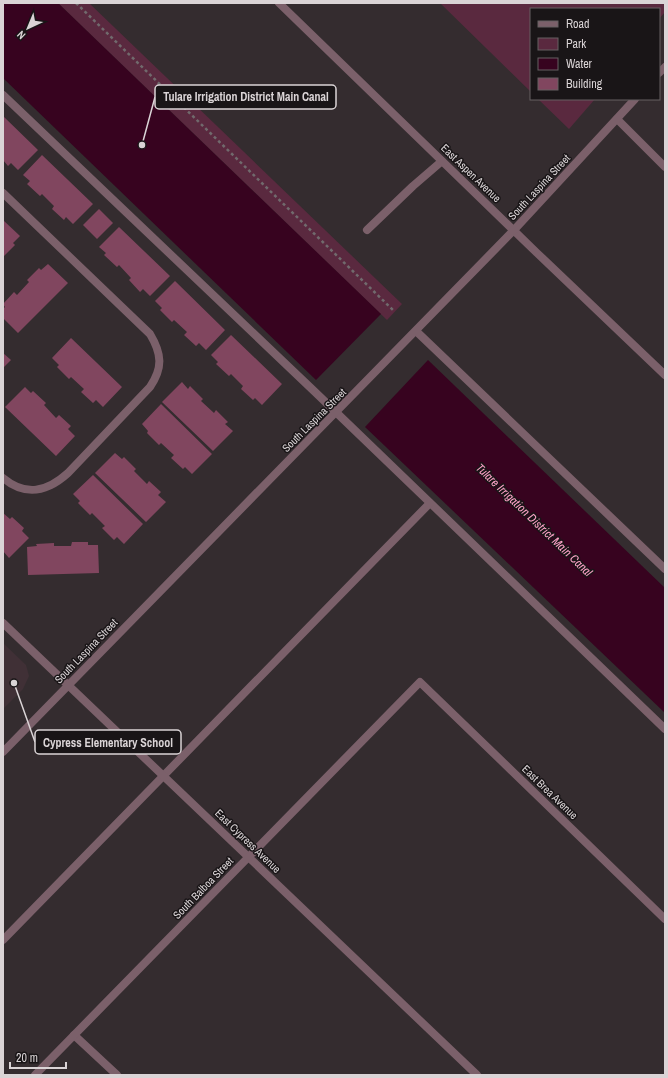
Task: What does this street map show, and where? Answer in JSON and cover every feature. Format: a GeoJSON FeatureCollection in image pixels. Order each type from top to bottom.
{"type":"FeatureCollection","features":[{"type":"Feature","properties":{"kind":"street","name":"East Aspen Avenue"},"geometry":{"type":"LineString","coordinates":[[279,3],[665,375]]}},
{"type":"Feature","properties":{"kind":"street"},"geometry":{"type":"LineString","coordinates":[[3,95],[336,412],[665,729]]}},
{"type":"Feature","properties":{"kind":"street","name":"South Laspina Street"},"geometry":{"type":"LineString","coordinates":[[3,752],[514,230],[634,100]]}},
{"type":"Feature","properties":{"kind":"street"},"geometry":{"type":"LineString","coordinates":[[617,119],[665,167]]}},
{"type":"Feature","properties":{"kind":"street"},"geometry":{"type":"LineString","coordinates":[[367,230],[413,186],[442,161]]}},
{"type":"Feature","properties":{"kind":"street"},"geometry":{"type":"LineString","coordinates":[[3,193],[150,334],[156,344],[159,354],[158,372],[150,387],[55,484],[32,491],[17,488],[3,478]]}},
{"type":"Feature","properties":{"kind":"street"},"geometry":{"type":"LineString","coordinates":[[416,331],[665,569]]}},
{"type":"Feature","properties":{"kind":"street"},"geometry":{"type":"LineString","coordinates":[[3,940],[164,777],[430,503]]}},
{"type":"Feature","properties":{"kind":"street","name":"East Cypress Avenue"},"geometry":{"type":"LineString","coordinates":[[3,624],[477,1075]]}},
{"type":"Feature","properties":{"kind":"street","name":"South Balboa Street"},"geometry":{"type":"LineString","coordinates":[[35,1075],[420,682]]}},
{"type":"Feature","properties":{"kind":"street","name":"East Brea Avenue"},"geometry":{"type":"LineString","coordinates":[[420,682],[665,918]]}},
{"type":"Feature","properties":{"kind":"street"},"geometry":{"type":"LineString","coordinates":[[74,1035],[117,1075]]}},
{"type":"Feature","properties":{"kind":"path"},"geometry":{"type":"LineString","coordinates":[[76,3],[393,310]]}},
{"type":"Feature","properties":{"kind":"shaded area"},"geometry":{"type":"Polygon","coordinates":[[[3,643],[26,665],[29,676],[23,689],[3,709],[3,643]]]}},
{"type":"Feature","properties":{"kind":"green space"},"geometry":{"type":"Polygon","coordinates":[[[58,3],[89,3],[402,304],[387,320],[58,3]]]}},
{"type":"Feature","properties":{"kind":"green space"},"geometry":{"type":"Polygon","coordinates":[[[440,3],[665,3],[665,12],[660,18],[660,8],[530,8],[530,91],[440,3]]]}},
{"type":"Feature","properties":{"kind":"green space"},"geometry":{"type":"Polygon","coordinates":[[[539,100],[594,100],[569,129],[539,100]]]}},
{"type":"Feature","properties":{"kind":"water"},"geometry":{"type":"Polygon","coordinates":[[[3,3],[58,3],[381,314],[316,380],[3,78],[3,3]]]}},
{"type":"Feature","properties":{"kind":"water"},"geometry":{"type":"Polygon","coordinates":[[[428,360],[665,588],[665,713],[365,427],[428,360]]]}},
{"type":"Feature","properties":{"kind":"building"},"geometry":{"type":"Polygon","coordinates":[[[3,116],[38,150],[18,170],[11,163],[8,166],[3,160],[3,116]]]}},
{"type":"Feature","properties":{"kind":"building"},"geometry":{"type":"Polygon","coordinates":[[[42,155],[93,204],[73,224],[66,217],[64,220],[52,209],[54,206],[42,194],[40,196],[27,184],[30,181],[23,175],[42,155]]]}},
{"type":"Feature","properties":{"kind":"building"},"geometry":{"type":"Polygon","coordinates":[[[99,209],[113,223],[97,239],[83,225],[99,209]]]}},
{"type":"Feature","properties":{"kind":"building"},"geometry":{"type":"Polygon","coordinates":[[[3,220],[20,236],[13,243],[15,245],[3,257],[3,220]]]}},
{"type":"Feature","properties":{"kind":"building"},"geometry":{"type":"Polygon","coordinates":[[[119,227],[170,276],[150,296],[143,289],[140,292],[129,280],[131,278],[119,265],[117,267],[104,255],[106,253],[99,247],[119,227]]]}},
{"type":"Feature","properties":{"kind":"building"},"geometry":{"type":"Polygon","coordinates":[[[48,264],[68,283],[18,333],[3,318],[3,309],[5,307],[3,304],[14,292],[17,295],[29,282],[27,280],[39,268],[41,270],[48,264]]]}},
{"type":"Feature","properties":{"kind":"building"},"geometry":{"type":"Polygon","coordinates":[[[175,281],[225,330],[206,350],[199,343],[196,346],[184,335],[187,332],[174,320],[172,322],[160,310],[162,308],[155,301],[175,281]]]}},
{"type":"Feature","properties":{"kind":"building"},"geometry":{"type":"Polygon","coordinates":[[[231,335],[282,384],[262,405],[255,398],[253,400],[241,389],[243,386],[231,374],[229,376],[216,364],[218,362],[211,355],[231,335]]]}},
{"type":"Feature","properties":{"kind":"building"},"geometry":{"type":"Polygon","coordinates":[[[71,338],[122,387],[103,407],[96,400],[93,403],[81,392],[84,389],[71,377],[69,379],[57,367],[59,365],[52,358],[71,338]]]}},
{"type":"Feature","properties":{"kind":"building"},"geometry":{"type":"Polygon","coordinates":[[[3,353],[11,360],[3,368],[3,353]]]}},
{"type":"Feature","properties":{"kind":"building"},"geometry":{"type":"Polygon","coordinates":[[[182,382],[188,389],[190,386],[203,399],[201,401],[214,413],[216,410],[228,422],[225,424],[233,431],[213,451],[162,402],[182,382]]]}},
{"type":"Feature","properties":{"kind":"building"},"geometry":{"type":"Polygon","coordinates":[[[25,387],[31,393],[33,391],[46,403],[44,405],[56,418],[59,415],[71,426],[68,429],[75,436],[56,456],[5,407],[25,387]]]}},
{"type":"Feature","properties":{"kind":"building"},"geometry":{"type":"Polygon","coordinates":[[[161,404],[212,454],[192,474],[185,467],[183,469],[171,458],[174,455],[161,443],[159,445],[147,433],[148,431],[142,424],[161,404]]]}},
{"type":"Feature","properties":{"kind":"building"},"geometry":{"type":"Polygon","coordinates":[[[115,453],[122,459],[124,457],[136,469],[134,471],[147,484],[149,481],[161,492],[158,495],[166,502],[146,522],[95,473],[115,453]]]}},
{"type":"Feature","properties":{"kind":"building"},"geometry":{"type":"Polygon","coordinates":[[[93,475],[143,524],[124,544],[117,537],[114,540],[102,528],[105,526],[92,513],[90,515],[78,503],[80,501],[73,494],[93,475]]]}},
{"type":"Feature","properties":{"kind":"building"},"geometry":{"type":"Polygon","coordinates":[[[3,513],[10,519],[12,517],[24,528],[22,531],[29,538],[9,558],[3,551],[3,513]]]}},
{"type":"Feature","properties":{"kind":"building"},"geometry":{"type":"Polygon","coordinates":[[[72,542],[88,542],[88,545],[98,545],[99,573],[28,575],[27,547],[37,546],[36,544],[54,543],[54,546],[71,546],[72,542]]]}},
{"type":"Feature","properties":{"kind":"place","name":"Tulare Irrigation District Main Canal"},"geometry":{"type":"Point","coordinates":[142,145]}},
{"type":"Feature","properties":{"kind":"place","name":"Cypress Elementary School"},"geometry":{"type":"Point","coordinates":[14,683]}}]}
